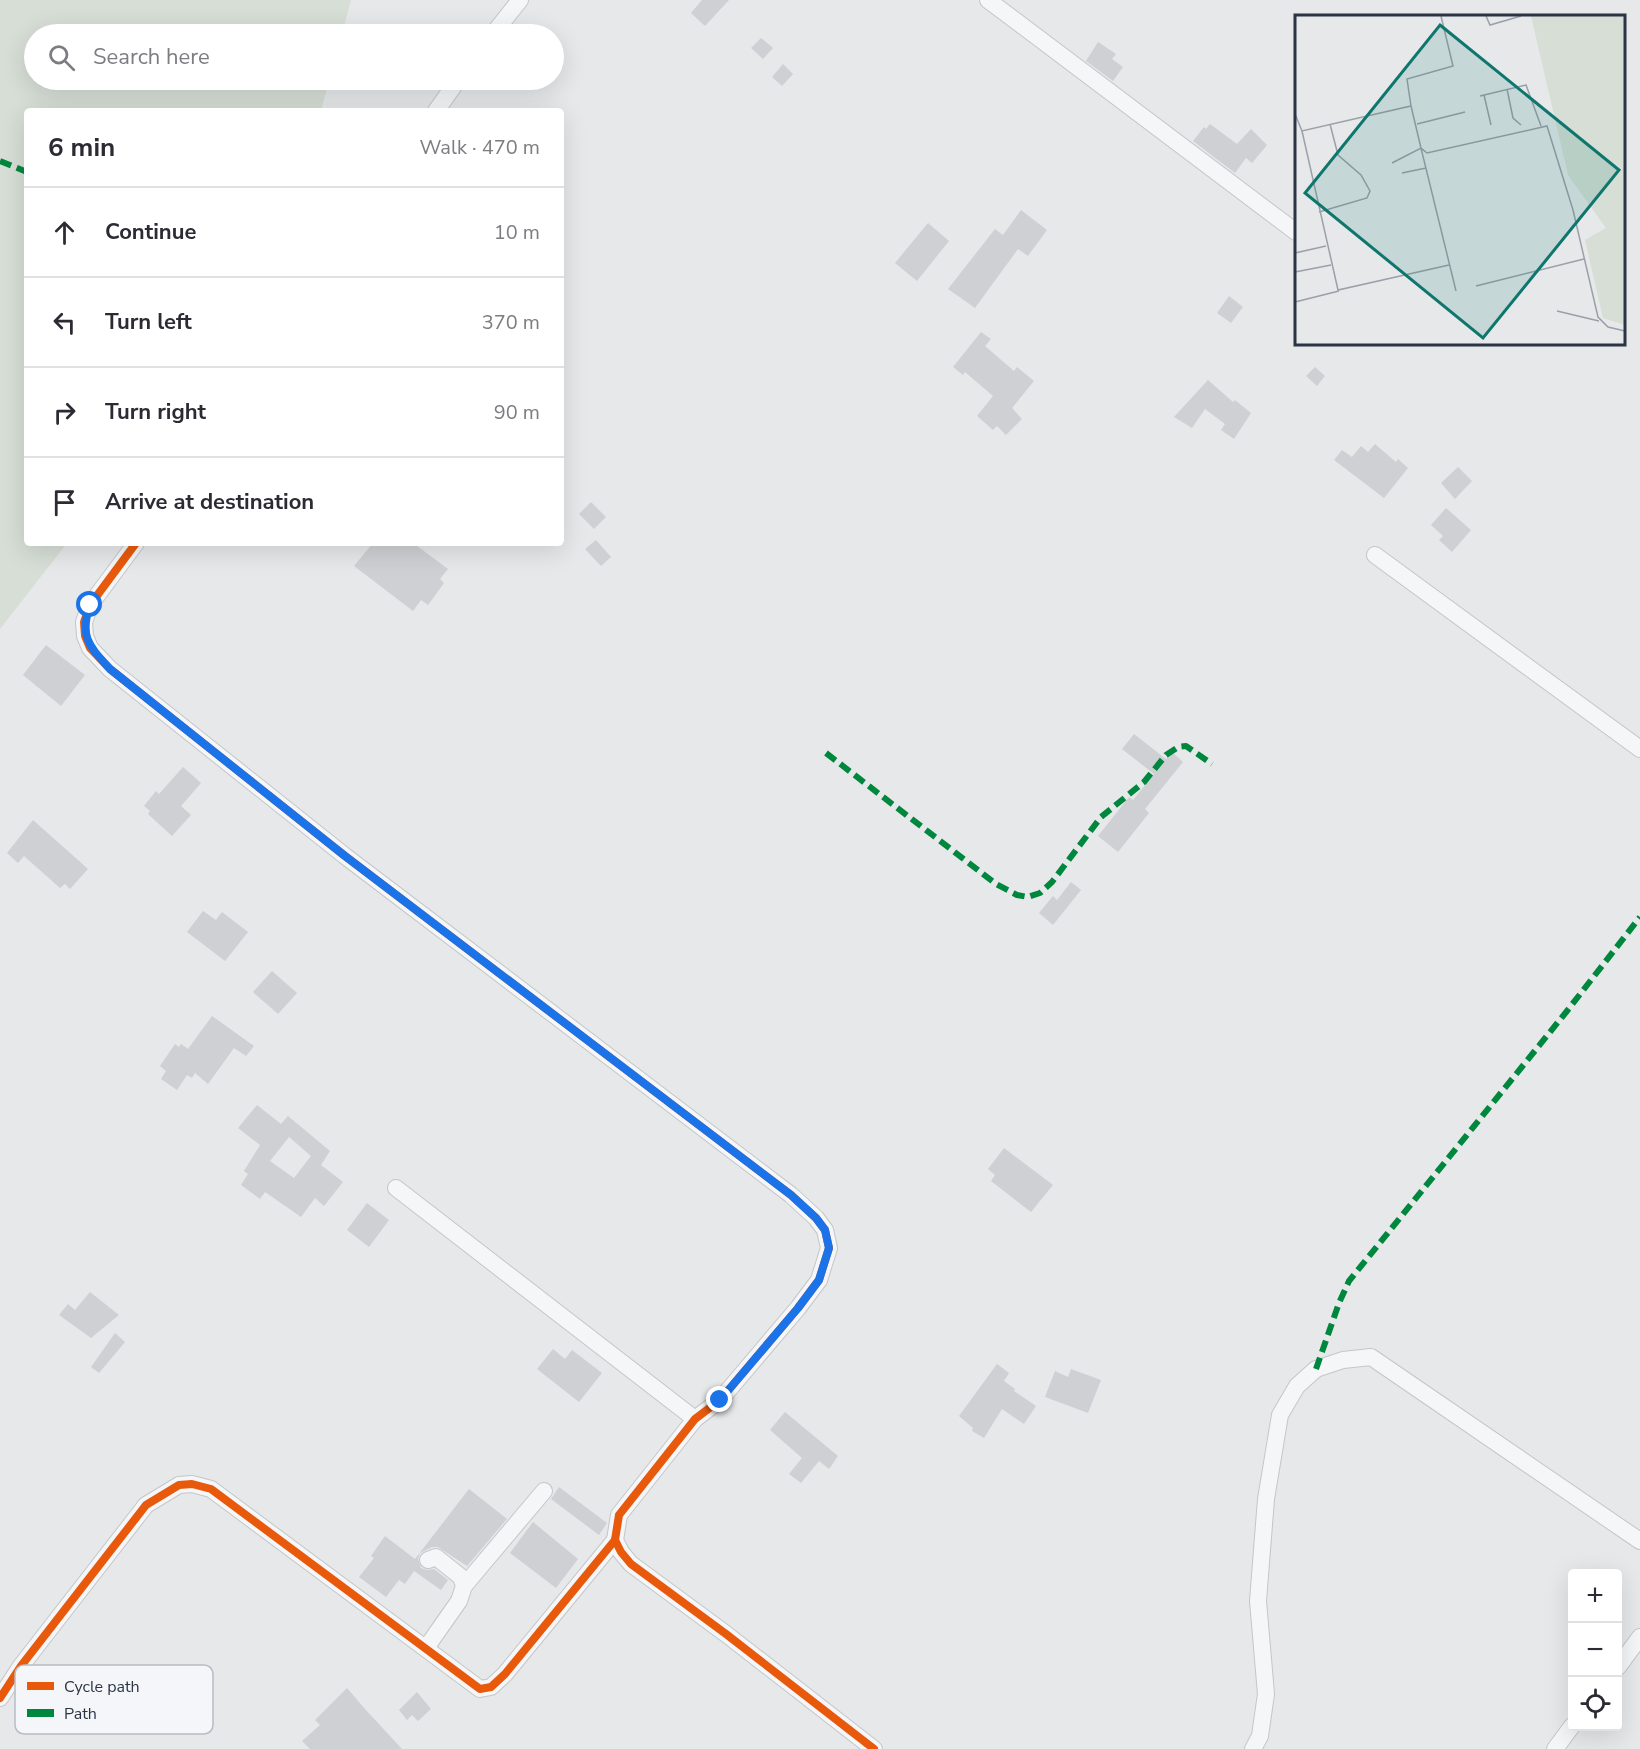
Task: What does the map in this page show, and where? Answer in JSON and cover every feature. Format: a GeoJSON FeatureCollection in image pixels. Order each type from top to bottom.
{"type":"FeatureCollection","features":[{"type":"Feature","properties":{"kind":"street"},"geometry":{"type":"LineString","coordinates":[[501,24],[520,0]]}},
{"type":"Feature","properties":{"kind":"street"},"geometry":{"type":"LineString","coordinates":[[988,0],[1295,231]]}},
{"type":"Feature","properties":{"kind":"street"},"geometry":{"type":"LineString","coordinates":[[438,108],[451,90]]}},
{"type":"Feature","properties":{"kind":"street"},"geometry":{"type":"LineString","coordinates":[[22,1665],[146,1505],[179,1485],[192,1484],[211,1489],[480,1689],[491,1687],[518,1659],[615,1540],[619,1515],[695,1419],[720,1400],[798,1308],[819,1280],[829,1248],[825,1230],[816,1218],[791,1195],[354,864],[110,669],[90,648],[85,636],[84,622],[90,605],[134,546]]}},
{"type":"Feature","properties":{"kind":"street"},"geometry":{"type":"LineString","coordinates":[[1375,555],[1640,750]]}},
{"type":"Feature","properties":{"kind":"street"},"geometry":{"type":"LineString","coordinates":[[396,1188],[695,1419]]}},
{"type":"Feature","properties":{"kind":"street"},"geometry":{"type":"LineString","coordinates":[[1253,1749],[1260,1736],[1266,1694],[1258,1601],[1267,1488],[1280,1415],[1297,1386],[1316,1369],[1343,1360],[1371,1357],[1640,1541]]}},
{"type":"Feature","properties":{"kind":"street"},"geometry":{"type":"LineString","coordinates":[[426,1648],[459,1601],[464,1586],[544,1491]]}},
{"type":"Feature","properties":{"kind":"street"},"geometry":{"type":"LineString","coordinates":[[615,1540],[631,1564],[726,1634],[874,1749]]}},
{"type":"Feature","properties":{"kind":"street"},"geometry":{"type":"LineString","coordinates":[[428,1560],[436,1557],[461,1577],[464,1586]]}},
{"type":"Feature","properties":{"kind":"street"},"geometry":{"type":"LineString","coordinates":[[1622,1660],[1640,1637]]}},
{"type":"Feature","properties":{"kind":"street"},"geometry":{"type":"LineString","coordinates":[[0,1698],[15,1675]]}},
{"type":"Feature","properties":{"kind":"street"},"geometry":{"type":"LineString","coordinates":[[1555,1749],[1568,1731]]}},
{"type":"Feature","properties":{"kind":"shaded area"},"geometry":{"type":"Polygon","coordinates":[[[0,0],[351,0],[345,24],[24,24],[24,90],[326,90],[322,108],[24,108],[24,546],[65,546],[0,629],[0,0]]]}},
{"type":"Feature","properties":{"kind":"building"},"geometry":{"type":"Polygon","coordinates":[[[702,0],[729,0],[705,26],[691,13],[702,0]]]}},
{"type":"Feature","properties":{"kind":"building"},"geometry":{"type":"Polygon","coordinates":[[[761,38],[773,48],[763,59],[751,48],[761,38]]]}},
{"type":"Feature","properties":{"kind":"building"},"geometry":{"type":"Polygon","coordinates":[[[1098,42],[1116,54],[1112,59],[1123,67],[1113,81],[1086,61],[1098,42]]]}},
{"type":"Feature","properties":{"kind":"building"},"geometry":{"type":"Polygon","coordinates":[[[783,64],[793,74],[782,86],[772,77],[783,64]]]}},
{"type":"Feature","properties":{"kind":"building"},"geometry":{"type":"Polygon","coordinates":[[[1210,124],[1237,144],[1251,129],[1267,145],[1252,163],[1246,158],[1235,173],[1193,141],[1204,127],[1206,129],[1210,124]]]}},
{"type":"Feature","properties":{"kind":"building"},"geometry":{"type":"Polygon","coordinates":[[[1021,210],[1047,230],[1028,256],[1018,249],[975,308],[948,289],[995,229],[1003,235],[1021,210]]]}},
{"type":"Feature","properties":{"kind":"building"},"geometry":{"type":"Polygon","coordinates":[[[928,223],[949,241],[917,281],[895,263],[928,223]]]}},
{"type":"Feature","properties":{"kind":"building"},"geometry":{"type":"Polygon","coordinates":[[[1229,296],[1243,307],[1231,323],[1217,313],[1229,296]]]}},
{"type":"Feature","properties":{"kind":"building"},"geometry":{"type":"Polygon","coordinates":[[[981,332],[991,339],[985,346],[1014,371],[1017,367],[1034,381],[1012,408],[1022,419],[1006,435],[997,426],[993,430],[977,416],[993,396],[965,372],[963,375],[953,367],[981,332]]]}},
{"type":"Feature","properties":{"kind":"building"},"geometry":{"type":"Polygon","coordinates":[[[1315,367],[1325,376],[1317,386],[1306,376],[1315,367]]]}},
{"type":"Feature","properties":{"kind":"building"},"geometry":{"type":"Polygon","coordinates":[[[1208,380],[1233,402],[1235,400],[1251,413],[1234,439],[1221,430],[1225,424],[1205,409],[1192,428],[1174,417],[1208,380]]]}},
{"type":"Feature","properties":{"kind":"building"},"geometry":{"type":"Polygon","coordinates":[[[1375,444],[1396,462],[1398,459],[1408,468],[1384,498],[1334,460],[1342,450],[1352,457],[1361,446],[1368,452],[1375,444]]]}},
{"type":"Feature","properties":{"kind":"building"},"geometry":{"type":"Polygon","coordinates":[[[1458,467],[1472,481],[1455,499],[1441,483],[1458,467]]]}},
{"type":"Feature","properties":{"kind":"building"},"geometry":{"type":"Polygon","coordinates":[[[591,502],[606,517],[594,529],[579,514],[591,502]]]}},
{"type":"Feature","properties":{"kind":"building"},"geometry":{"type":"Polygon","coordinates":[[[1446,508],[1471,530],[1452,552],[1439,540],[1443,536],[1431,525],[1446,508]]]}},
{"type":"Feature","properties":{"kind":"building"},"geometry":{"type":"Polygon","coordinates":[[[596,540],[611,557],[601,566],[585,549],[596,540]]]}},
{"type":"Feature","properties":{"kind":"building"},"geometry":{"type":"Polygon","coordinates":[[[371,546],[417,546],[448,569],[440,579],[444,583],[428,605],[421,600],[413,611],[354,566],[371,546]]]}},
{"type":"Feature","properties":{"kind":"building"},"geometry":{"type":"Polygon","coordinates":[[[46,645],[85,675],[61,706],[23,675],[46,645]]]}},
{"type":"Feature","properties":{"kind":"building"},"geometry":{"type":"Polygon","coordinates":[[[1134,734],[1166,759],[1172,752],[1183,762],[1145,809],[1149,813],[1118,852],[1098,836],[1129,797],[1133,800],[1154,774],[1122,749],[1134,734]]]}},
{"type":"Feature","properties":{"kind":"building"},"geometry":{"type":"Polygon","coordinates":[[[183,767],[201,783],[181,806],[191,815],[172,836],[148,814],[150,811],[144,806],[156,791],[159,794],[183,767]]]}},
{"type":"Feature","properties":{"kind":"building"},"geometry":{"type":"Polygon","coordinates":[[[33,820],[88,869],[70,889],[65,884],[60,888],[24,856],[18,863],[7,853],[33,820]]]}},
{"type":"Feature","properties":{"kind":"building"},"geometry":{"type":"Polygon","coordinates":[[[1071,882],[1081,890],[1053,925],[1039,913],[1053,896],[1057,900],[1071,882]]]}},
{"type":"Feature","properties":{"kind":"building"},"geometry":{"type":"Polygon","coordinates":[[[203,911],[216,920],[222,912],[248,932],[225,961],[187,932],[203,911]]]}},
{"type":"Feature","properties":{"kind":"building"},"geometry":{"type":"Polygon","coordinates":[[[272,971],[297,993],[278,1014],[253,992],[272,971]]]}},
{"type":"Feature","properties":{"kind":"building"},"geometry":{"type":"Polygon","coordinates":[[[212,1016],[254,1046],[246,1056],[234,1048],[208,1084],[195,1073],[192,1078],[187,1075],[177,1090],[161,1079],[166,1071],[160,1066],[175,1044],[179,1047],[181,1044],[188,1049],[212,1016]]]}},
{"type":"Feature","properties":{"kind":"building"},"geometry":{"type":"Polygon","coordinates":[[[257,1105],[281,1124],[288,1116],[330,1151],[321,1165],[343,1182],[324,1206],[315,1198],[301,1217],[265,1192],[260,1199],[241,1185],[248,1174],[244,1171],[260,1145],[238,1128],[257,1105]],[[289,1137],[270,1161],[294,1178],[311,1156],[289,1137]]]}},
{"type":"Feature","properties":{"kind":"building"},"geometry":{"type":"Polygon","coordinates":[[[1004,1148],[1053,1185],[1031,1212],[991,1181],[995,1175],[988,1169],[1004,1148]]]}},
{"type":"Feature","properties":{"kind":"building"},"geometry":{"type":"Polygon","coordinates":[[[367,1203],[389,1220],[369,1247],[347,1230],[367,1203]]]}},
{"type":"Feature","properties":{"kind":"building"},"geometry":{"type":"Polygon","coordinates":[[[90,1292],[119,1315],[91,1338],[59,1315],[68,1304],[75,1310],[90,1292]]]}},
{"type":"Feature","properties":{"kind":"building"},"geometry":{"type":"Polygon","coordinates":[[[115,1333],[125,1342],[99,1373],[91,1367],[115,1333]]]}},
{"type":"Feature","properties":{"kind":"building"},"geometry":{"type":"Polygon","coordinates":[[[553,1349],[565,1359],[572,1350],[602,1373],[579,1402],[537,1369],[553,1349]]]}},
{"type":"Feature","properties":{"kind":"building"},"geometry":{"type":"Polygon","coordinates":[[[997,1364],[1009,1373],[1004,1381],[1036,1406],[1024,1424],[1002,1409],[984,1438],[972,1431],[973,1428],[959,1416],[997,1364]]]}},
{"type":"Feature","properties":{"kind":"building"},"geometry":{"type":"Polygon","coordinates":[[[1071,1369],[1101,1380],[1088,1413],[1045,1397],[1055,1371],[1068,1377],[1071,1369]]]}},
{"type":"Feature","properties":{"kind":"building"},"geometry":{"type":"Polygon","coordinates":[[[785,1412],[838,1456],[829,1469],[819,1461],[801,1483],[789,1474],[802,1458],[770,1430],[785,1412]]]}},
{"type":"Feature","properties":{"kind":"building"},"geometry":{"type":"Polygon","coordinates":[[[559,1487],[607,1523],[599,1535],[551,1499],[559,1487]]]}},
{"type":"Feature","properties":{"kind":"building"},"geometry":{"type":"Polygon","coordinates":[[[469,1489],[507,1519],[467,1566],[438,1547],[432,1547],[420,1553],[418,1559],[421,1568],[434,1569],[448,1580],[441,1590],[414,1571],[405,1584],[399,1580],[386,1597],[359,1577],[374,1558],[371,1556],[385,1536],[415,1559],[469,1489]]]}},
{"type":"Feature","properties":{"kind":"building"},"geometry":{"type":"Polygon","coordinates":[[[533,1522],[578,1559],[556,1588],[510,1553],[533,1522]]]}},
{"type":"Feature","properties":{"kind":"building"},"geometry":{"type":"Polygon","coordinates":[[[347,1688],[402,1749],[310,1749],[302,1741],[320,1725],[315,1720],[347,1688]]]}},
{"type":"Feature","properties":{"kind":"building"},"geometry":{"type":"Polygon","coordinates":[[[417,1692],[431,1709],[418,1721],[412,1715],[407,1720],[399,1710],[417,1692]]]}},
{"type":"Feature","properties":{"kind":"marked path"},"geometry":{"type":"LineString","coordinates":[[0,161],[24,171]]}},
{"type":"Feature","properties":{"kind":"marked path"},"geometry":{"type":"LineString","coordinates":[[826,753],[996,884],[1017,895],[1028,897],[1040,893],[1052,882],[1101,817],[1144,782],[1166,755],[1178,747],[1186,746],[1212,764]]}},
{"type":"Feature","properties":{"kind":"marked path"},"geometry":{"type":"LineString","coordinates":[[1316,1369],[1349,1281],[1640,917]]}},
{"type":"Feature","properties":{"kind":"cycle path"},"geometry":{"type":"LineString","coordinates":[[134,546],[90,605],[84,622],[85,636],[90,648],[110,669],[345,856],[791,1195],[816,1218],[825,1230],[829,1248],[819,1280],[720,1400],[695,1419],[619,1515],[615,1540],[631,1564],[726,1634],[874,1749]]}},
{"type":"Feature","properties":{"kind":"cycle path"},"geometry":{"type":"LineString","coordinates":[[22,1665],[146,1505],[179,1485],[192,1484],[211,1489],[480,1689],[491,1687],[505,1674],[615,1540]]}},
{"type":"Feature","properties":{"kind":"cycle path"},"geometry":{"type":"LineString","coordinates":[[0,1698],[15,1675]]}},
{"type":"Feature","properties":{"kind":"route"},"geometry":{"type":"LineString","coordinates":[[90,605],[84,622],[85,636],[90,648],[110,669],[345,856],[791,1195],[816,1218],[825,1230],[829,1248],[819,1280],[720,1400]]}}]}
